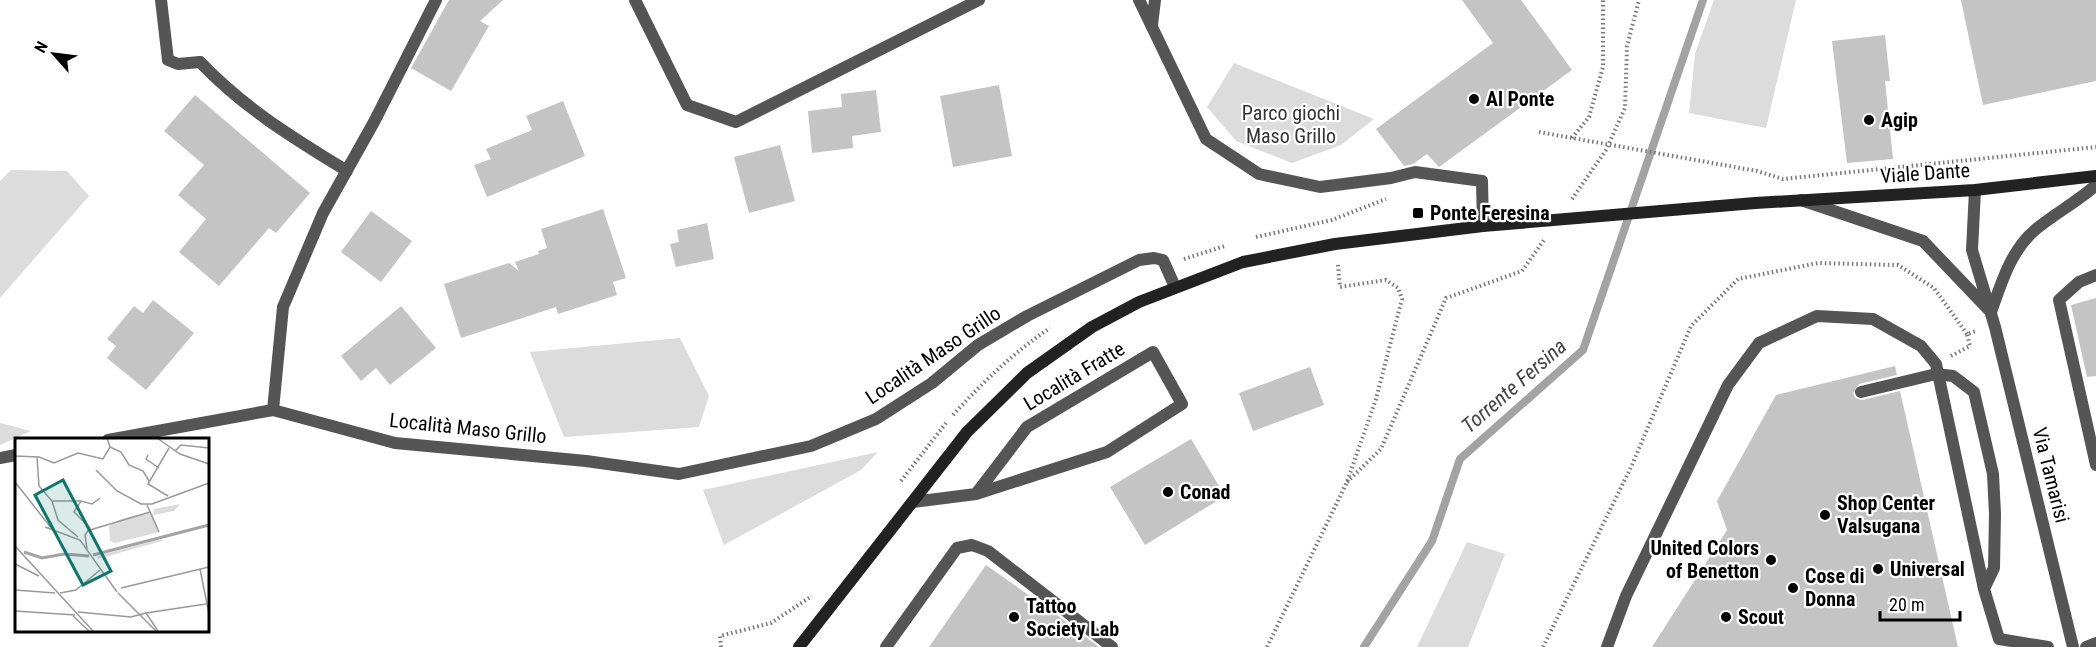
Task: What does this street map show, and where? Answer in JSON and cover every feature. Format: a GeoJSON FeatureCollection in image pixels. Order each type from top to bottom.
{"type":"FeatureCollection","features":[{"type":"Feature","properties":{"kind":"main road","name":"Viale Dante"},"geometry":{"type":"LineString","coordinates":[[1483,226],[1755,203],[1975,190],[2096,176]]}},
{"type":"Feature","properties":{"kind":"main road"},"geometry":{"type":"LineString","coordinates":[[1175,287],[1243,262],[1281,254],[1335,244],[1483,226]]}},
{"type":"Feature","properties":{"kind":"main road","name":"Località Fratte"},"geometry":{"type":"LineString","coordinates":[[799,647],[967,432],[1026,373],[1092,327],[1139,302],[1175,287]]}},
{"type":"Feature","properties":{"kind":"street"},"geometry":{"type":"LineString","coordinates":[[161,0],[168,60],[178,64],[200,62],[231,94],[286,133],[347,171]]}},
{"type":"Feature","properties":{"kind":"street"},"geometry":{"type":"LineString","coordinates":[[273,410],[283,307],[323,213],[436,0]]}},
{"type":"Feature","properties":{"kind":"street"},"geometry":{"type":"LineString","coordinates":[[635,0],[687,105],[736,122],[979,0]]}},
{"type":"Feature","properties":{"kind":"street"},"geometry":{"type":"LineString","coordinates":[[1139,0],[1206,139],[1259,174],[1320,187],[1391,178],[1415,172],[1482,181],[1483,226]]}},
{"type":"Feature","properties":{"kind":"street"},"geometry":{"type":"LineString","coordinates":[[1152,26],[1155,0]]}},
{"type":"Feature","properties":{"kind":"street"},"geometry":{"type":"LineString","coordinates":[[1801,200],[1923,241],[1991,312],[2008,265],[2033,231],[2096,185]]}},
{"type":"Feature","properties":{"kind":"street","name":"Via Tamarisi"},"geometry":{"type":"LineString","coordinates":[[1975,190],[1972,250],[1991,312],[2073,647]]}},
{"type":"Feature","properties":{"kind":"street","name":"Località Maso Grillo"},"geometry":{"type":"LineString","coordinates":[[119,438],[273,410],[395,443],[586,461],[679,474],[811,446],[876,419],[932,383],[978,345],[1027,316],[1139,260],[1154,258],[1162,260],[1175,287]]}},
{"type":"Feature","properties":{"kind":"street"},"geometry":{"type":"LineString","coordinates":[[2096,275],[2079,282],[2058,300],[2096,465]]}},
{"type":"Feature","properties":{"kind":"street"},"geometry":{"type":"LineString","coordinates":[[1607,647],[1626,596],[1728,385],[1759,343],[1817,316],[1873,319],[1921,346],[1936,363],[1984,589],[2000,639],[2048,647]]}},
{"type":"Feature","properties":{"kind":"street","name":"Località Fratte"},"geometry":{"type":"LineString","coordinates":[[913,502],[975,494],[1107,452],[1182,404],[1153,351],[1026,427],[975,494]]}},
{"type":"Feature","properties":{"kind":"street"},"geometry":{"type":"LineString","coordinates":[[1861,392],[1936,374],[1953,376],[1974,392],[1993,474],[1994,568],[1984,589]]}},
{"type":"Feature","properties":{"kind":"street"},"geometry":{"type":"LineString","coordinates":[[0,458],[15,455]]}},
{"type":"Feature","properties":{"kind":"street"},"geometry":{"type":"LineString","coordinates":[[886,647],[957,548],[972,544],[988,550],[1112,647]]}},
{"type":"Feature","properties":{"kind":"street"},"geometry":{"type":"LineString","coordinates":[[2086,647],[2096,643]]}},
{"type":"Feature","properties":{"kind":"path"},"geometry":{"type":"LineString","coordinates":[[1571,138],[1588,117],[1603,67],[1603,0]]}},
{"type":"Feature","properties":{"kind":"path"},"geometry":{"type":"LineString","coordinates":[[1567,206],[1606,150],[1625,108],[1627,46],[1640,0]]}},
{"type":"Feature","properties":{"kind":"path"},"geometry":{"type":"LineString","coordinates":[[1539,132],[1758,171],[1783,179],[2096,147]]}},
{"type":"Feature","properties":{"kind":"path"},"geometry":{"type":"LineString","coordinates":[[1248,240],[1332,220]]}},
{"type":"Feature","properties":{"kind":"path"},"geometry":{"type":"LineString","coordinates":[[1347,482],[1381,449],[1446,298],[1522,272],[1548,234]]}},
{"type":"Feature","properties":{"kind":"path"},"geometry":{"type":"LineString","coordinates":[[1205,251],[1226,245]]}},
{"type":"Feature","properties":{"kind":"path"},"geometry":{"type":"LineString","coordinates":[[1266,647],[1347,482],[1376,399],[1402,299],[1398,288],[1386,280],[1340,287],[1338,265]]}},
{"type":"Feature","properties":{"kind":"path"},"geometry":{"type":"LineString","coordinates":[[1947,358],[1970,346],[1967,334],[1979,330]]}},
{"type":"Feature","properties":{"kind":"path"},"geometry":{"type":"LineString","coordinates":[[720,636],[721,647]]}},
{"type":"Feature","properties":{"kind":"green space"},"geometry":{"type":"Polygon","coordinates":[[[1714,0],[1796,0],[1766,128],[1689,113],[1695,54],[1714,0]]]}},
{"type":"Feature","properties":{"kind":"green space","name":"Parco giochi Maso Grillo"},"geometry":{"type":"Polygon","coordinates":[[[1234,63],[1374,119],[1341,145],[1292,163],[1236,141],[1207,107],[1234,63]]]}},
{"type":"Feature","properties":{"kind":"green space"},"geometry":{"type":"Polygon","coordinates":[[[11,170],[67,171],[89,196],[0,298],[0,181],[11,170]]]}},
{"type":"Feature","properties":{"kind":"green space"},"geometry":{"type":"Polygon","coordinates":[[[680,338],[709,396],[699,427],[564,437],[530,352],[680,338]]]}},
{"type":"Feature","properties":{"kind":"green space"},"geometry":{"type":"Polygon","coordinates":[[[0,423],[31,431],[15,438],[0,445],[0,423]]]}},
{"type":"Feature","properties":{"kind":"green space"},"geometry":{"type":"Polygon","coordinates":[[[878,452],[861,470],[724,545],[703,490],[878,452]]]}},
{"type":"Feature","properties":{"kind":"green space"},"geometry":{"type":"Polygon","coordinates":[[[1467,542],[1505,554],[1468,647],[1417,647],[1467,542]]]}},
{"type":"Feature","properties":{"kind":"building"},"geometry":{"type":"Polygon","coordinates":[[[449,0],[503,0],[480,21],[489,26],[451,91],[411,68],[449,0]]]}},
{"type":"Feature","properties":{"kind":"building","name":"Al Ponte"},"geometry":{"type":"Polygon","coordinates":[[[1462,0],[1521,0],[1572,70],[1439,167],[1427,154],[1413,164],[1404,166],[1376,129],[1493,43],[1462,0]]]}},
{"type":"Feature","properties":{"kind":"building"},"geometry":{"type":"Polygon","coordinates":[[[1961,0],[2096,0],[2096,81],[1983,105],[1961,0]]]}},
{"type":"Feature","properties":{"kind":"building"},"geometry":{"type":"Polygon","coordinates":[[[1885,35],[1890,81],[1885,81],[1893,159],[1847,163],[1832,41],[1885,35]]]}},
{"type":"Feature","properties":{"kind":"building"},"geometry":{"type":"Polygon","coordinates":[[[999,85],[1012,156],[953,167],[940,96],[999,85]]]}},
{"type":"Feature","properties":{"kind":"building"},"geometry":{"type":"Polygon","coordinates":[[[876,90],[881,132],[852,136],[853,148],[812,153],[808,111],[842,107],[841,94],[876,90]]]}},
{"type":"Feature","properties":{"kind":"building"},"geometry":{"type":"Polygon","coordinates":[[[195,95],[310,193],[276,233],[269,228],[219,286],[179,252],[206,219],[178,195],[204,165],[164,131],[195,95]]]}},
{"type":"Feature","properties":{"kind":"building"},"geometry":{"type":"Polygon","coordinates":[[[563,101],[585,156],[487,197],[474,165],[491,159],[486,149],[532,130],[526,116],[563,101]]]}},
{"type":"Feature","properties":{"kind":"building"},"geometry":{"type":"Polygon","coordinates":[[[780,145],[795,201],[749,213],[734,157],[780,145]]]}},
{"type":"Feature","properties":{"kind":"building"},"geometry":{"type":"Polygon","coordinates":[[[603,209],[626,278],[613,282],[617,295],[558,314],[556,307],[461,338],[444,284],[509,263],[519,271],[515,262],[539,254],[538,251],[547,248],[541,229],[603,209]]]}},
{"type":"Feature","properties":{"kind":"building"},"geometry":{"type":"Polygon","coordinates":[[[371,211],[412,241],[381,282],[341,252],[371,211]]]}},
{"type":"Feature","properties":{"kind":"building"},"geometry":{"type":"Polygon","coordinates":[[[707,223],[714,259],[676,267],[670,244],[679,242],[677,230],[707,223]]]}},
{"type":"Feature","properties":{"kind":"building"},"geometry":{"type":"Polygon","coordinates":[[[2096,298],[2096,376],[2087,377],[2071,305],[2096,298]]]}},
{"type":"Feature","properties":{"kind":"building"},"geometry":{"type":"Polygon","coordinates":[[[153,300],[194,333],[146,390],[107,358],[116,346],[107,339],[134,306],[143,313],[153,300]]]}},
{"type":"Feature","properties":{"kind":"building"},"geometry":{"type":"Polygon","coordinates":[[[401,306],[436,348],[390,385],[376,368],[361,381],[341,356],[401,306]]]}},
{"type":"Feature","properties":{"kind":"building","name":"Shop Center Valsugana"},"geometry":{"type":"Polygon","coordinates":[[[1895,366],[1897,375],[1859,384],[1853,393],[1855,398],[1862,400],[1900,391],[1958,647],[1652,647],[1727,530],[1717,501],[1776,395],[1895,366]]]}},
{"type":"Feature","properties":{"kind":"building"},"geometry":{"type":"Polygon","coordinates":[[[1310,367],[1324,405],[1253,431],[1239,393],[1310,367]]]}},
{"type":"Feature","properties":{"kind":"building","name":"Conad"},"geometry":{"type":"Polygon","coordinates":[[[1191,439],[1225,496],[1145,545],[1110,487],[1191,439]]]}},
{"type":"Feature","properties":{"kind":"building"},"geometry":{"type":"Polygon","coordinates":[[[986,565],[1057,615],[1099,647],[929,647],[986,565]]]}},
{"type":"Feature","properties":{"kind":"waterway","name":"Torrente Fersina"},"geometry":{"type":"LineString","coordinates":[[1364,647],[1432,541],[1460,459],[1583,350],[1703,0]]}},
{"type":"Feature","properties":{"kind":"place","name":"Al Ponte"},"geometry":{"type":"Point","coordinates":[1474,99]}},
{"type":"Feature","properties":{"kind":"place","name":"Agip"},"geometry":{"type":"Point","coordinates":[1869,120]}},
{"type":"Feature","properties":{"kind":"place","name":"Ponte Feresina"},"geometry":{"type":"Point","coordinates":[1418,213]}},
{"type":"Feature","properties":{"kind":"place","name":"Conad"},"geometry":{"type":"Point","coordinates":[1168,492]}},
{"type":"Feature","properties":{"kind":"place","name":"Shop Center Valsugana"},"geometry":{"type":"Point","coordinates":[1825,515]}},
{"type":"Feature","properties":{"kind":"place","name":"United Colors of Benetton"},"geometry":{"type":"Point","coordinates":[1771,560]}},
{"type":"Feature","properties":{"kind":"place","name":"Universal"},"geometry":{"type":"Point","coordinates":[1878,569]}},
{"type":"Feature","properties":{"kind":"place","name":"Cose di Donna"},"geometry":{"type":"Point","coordinates":[1793,588]}},
{"type":"Feature","properties":{"kind":"place","name":"Tattoo Society Lab"},"geometry":{"type":"Point","coordinates":[1014,617]}},
{"type":"Feature","properties":{"kind":"place","name":"Scout"},"geometry":{"type":"Point","coordinates":[1726,617]}}]}
